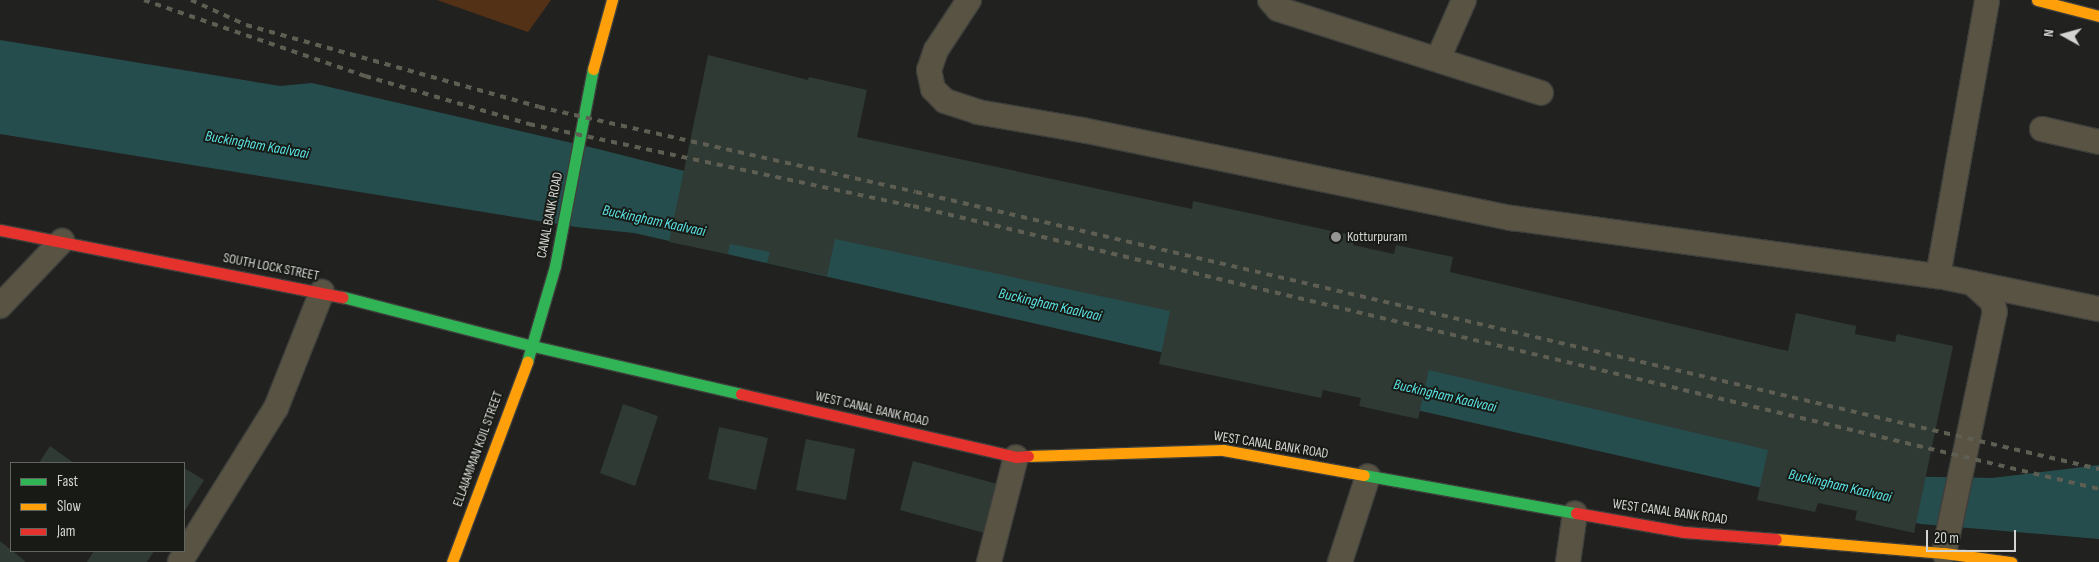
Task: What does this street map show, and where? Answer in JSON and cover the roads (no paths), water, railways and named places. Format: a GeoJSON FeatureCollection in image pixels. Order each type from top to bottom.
{"type":"FeatureCollection","features":[{"type":"Feature","properties":{"kind":"street","name":"CANAL BANK ROAD"},"geometry":{"type":"LineString","coordinates":[[532,346],[556,266],[588,87],[612,0]]}},
{"type":"Feature","properties":{"kind":"street"},"geometry":{"type":"LineString","coordinates":[[969,0],[936,50],[929,70],[933,89],[945,101],[978,112],[1082,130],[1512,218],[1938,276],[2099,309]]}},
{"type":"Feature","properties":{"kind":"street"},"geometry":{"type":"LineString","coordinates":[[1270,0],[1278,9],[1540,93]]}},
{"type":"Feature","properties":{"kind":"street"},"geometry":{"type":"LineString","coordinates":[[1438,59],[1464,0]]}},
{"type":"Feature","properties":{"kind":"street"},"geometry":{"type":"LineString","coordinates":[[1938,276],[1987,0]]}},
{"type":"Feature","properties":{"kind":"street"},"geometry":{"type":"LineString","coordinates":[[2036,0],[2099,16]]}},
{"type":"Feature","properties":{"kind":"street"},"geometry":{"type":"LineString","coordinates":[[2042,129],[2099,142]]}},
{"type":"Feature","properties":{"kind":"street","name":"SOUTH LOCK STREET"},"geometry":{"type":"LineString","coordinates":[[0,230],[322,292],[532,346]]}},
{"type":"Feature","properties":{"kind":"street"},"geometry":{"type":"LineString","coordinates":[[1,304],[62,241]]}},
{"type":"Feature","properties":{"kind":"street"},"geometry":{"type":"LineString","coordinates":[[1946,543],[1993,325],[1992,301],[1972,283]]}},
{"type":"Feature","properties":{"kind":"street"},"geometry":{"type":"LineString","coordinates":[[180,562],[276,408],[322,292]]}},
{"type":"Feature","properties":{"kind":"street","name":"WEST CANAL BANK ROAD"},"geometry":{"type":"LineString","coordinates":[[532,346],[1016,457],[1120,450],[1223,450],[1684,532],[1946,543],[2011,562]]}},
{"type":"Feature","properties":{"kind":"street","name":"ELLAIAMMAN KOIL STREET"},"geometry":{"type":"LineString","coordinates":[[452,562],[532,346]]}},
{"type":"Feature","properties":{"kind":"street"},"geometry":{"type":"LineString","coordinates":[[989,562],[1016,457]]}},
{"type":"Feature","properties":{"kind":"street"},"geometry":{"type":"LineString","coordinates":[[1340,562],[1368,476]]}},
{"type":"Feature","properties":{"kind":"street"},"geometry":{"type":"LineString","coordinates":[[1568,562],[1576,513]]}},
{"type":"Feature","properties":{"kind":"water","name":"Buckingham Kaalvaai"},"geometry":{"type":"Polygon","coordinates":[[[0,40],[280,86],[312,83],[598,149],[1885,476],[1992,478],[2099,465],[2099,539],[1921,524],[634,233],[576,227],[0,134],[0,40]]]}},
{"type":"Feature","properties":{"kind":"railway"},"geometry":{"type":"LineString","coordinates":[[144,0],[365,76],[529,124],[913,206],[2099,489]]}},
{"type":"Feature","properties":{"kind":"railway"},"geometry":{"type":"LineString","coordinates":[[191,0],[246,25],[539,107],[916,192],[2099,469]]}},
{"type":"Feature","properties":{"kind":"place","name":"Kotturpuram"},"geometry":{"type":"Point","coordinates":[1336,237]}}]}
